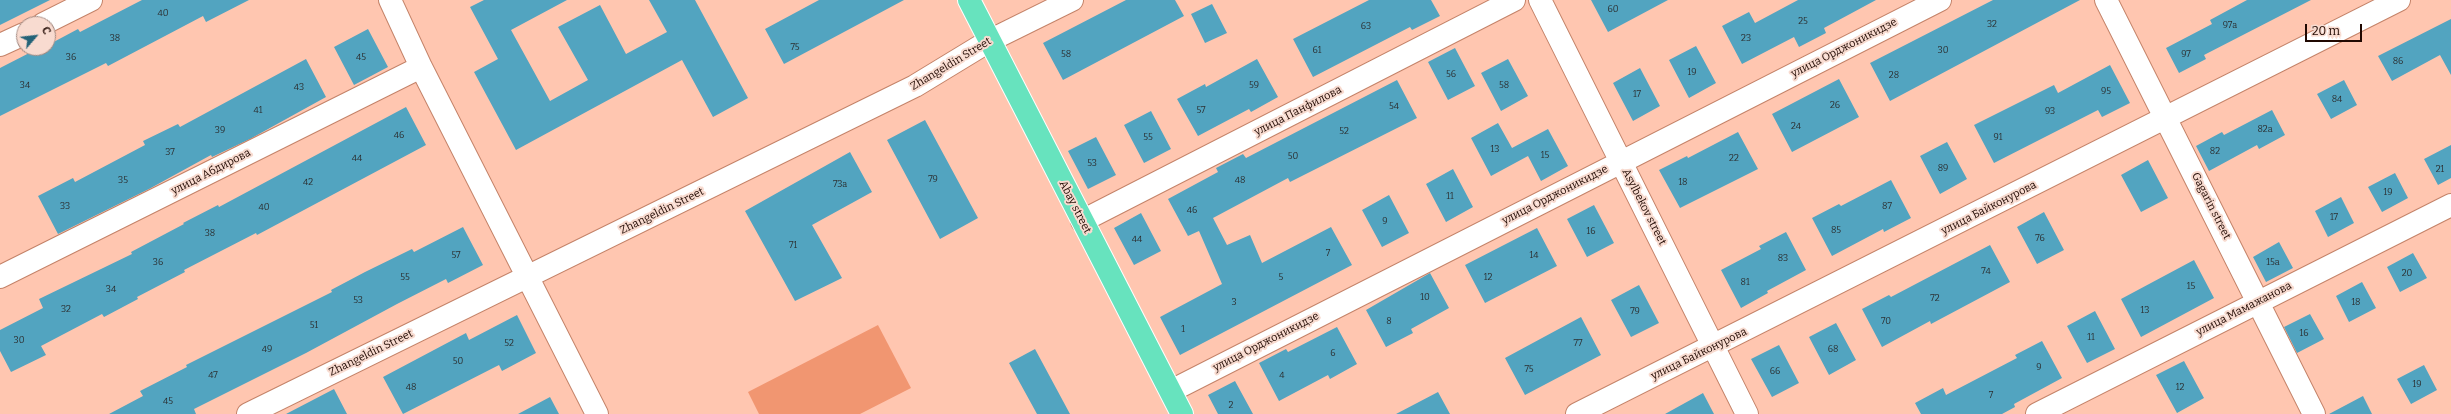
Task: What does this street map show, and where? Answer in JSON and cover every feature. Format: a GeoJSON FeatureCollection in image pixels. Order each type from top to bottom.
{"type":"FeatureCollection","features":[{"type":"Feature","properties":{"kind":"main road","name":"Abay street"},"geometry":{"type":"LineString","coordinates":[[969,0],[1182,414]]}},
{"type":"Feature","properties":{"kind":"street"},"geometry":{"type":"LineString","coordinates":[[56,18],[91,0]]}},
{"type":"Feature","properties":{"kind":"street"},"geometry":{"type":"LineString","coordinates":[[390,0],[421,67],[528,276],[596,414]]}},
{"type":"Feature","properties":{"kind":"street","name":"Zhangeldin Street"},"geometry":{"type":"LineString","coordinates":[[248,414],[915,86],[989,41],[1072,0]]}},
{"type":"Feature","properties":{"kind":"street","name":"улица Панфилова"},"geometry":{"type":"LineString","coordinates":[[1082,221],[1514,0]]}},
{"type":"Feature","properties":{"kind":"street","name":"Asylbekov street"},"geometry":{"type":"LineString","coordinates":[[1540,0],[1747,414]]}},
{"type":"Feature","properties":{"kind":"street","name":"улица Орджоникидзе"},"geometry":{"type":"LineString","coordinates":[[1171,391],[1940,0]]}},
{"type":"Feature","properties":{"kind":"street","name":"Gagarin street"},"geometry":{"type":"LineString","coordinates":[[2106,0],[2167,118],[2314,414]]}},
{"type":"Feature","properties":{"kind":"street","name":"улица Байконурова"},"geometry":{"type":"LineString","coordinates":[[1578,414],[1714,347],[2399,0]]}},
{"type":"Feature","properties":{"kind":"street"},"geometry":{"type":"LineString","coordinates":[[0,46],[16,38]]}},
{"type":"Feature","properties":{"kind":"street","name":"улица Абдирова"},"geometry":{"type":"LineString","coordinates":[[0,277],[421,67]]}},
{"type":"Feature","properties":{"kind":"street","name":"улица Мамажанова"},"geometry":{"type":"LineString","coordinates":[[2037,414],[2451,205]]}},
{"type":"Feature","properties":{"kind":"shaded area"},"geometry":{"type":"Polygon","coordinates":[[[878,325],[911,388],[860,414],[759,414],[748,392],[878,325]]]}},
{"type":"Feature","properties":{"kind":"building"},"geometry":{"type":"Polygon","coordinates":[[[0,0],[50,0],[16,16],[0,25],[0,0]]]}},
{"type":"Feature","properties":{"kind":"building"},"geometry":{"type":"Polygon","coordinates":[[[142,0],[249,0],[206,22],[203,16],[108,66],[106,63],[0,116],[0,68],[23,56],[56,56],[56,41],[78,29],[80,32],[142,0]]]}},
{"type":"Feature","properties":{"kind":"building"},"geometry":{"type":"Polygon","coordinates":[[[484,0],[567,0],[511,30],[550,101],[588,80],[558,27],[600,5],[626,54],[667,32],[649,0],[695,0],[748,98],[713,117],[682,60],[516,150],[474,72],[498,59],[470,7],[484,0]]]}},
{"type":"Feature","properties":{"kind":"building"},"geometry":{"type":"Polygon","coordinates":[[[819,0],[904,0],[784,64],[765,29],[819,0]]]}},
{"type":"Feature","properties":{"kind":"building"},"geometry":{"type":"Polygon","coordinates":[[[1126,0],[1175,0],[1184,16],[1063,80],[1043,43],[1126,0]]]}},
{"type":"Feature","properties":{"kind":"building"},"geometry":{"type":"Polygon","coordinates":[[[1369,0],[1431,0],[1440,16],[1412,30],[1410,27],[1313,77],[1293,39],[1369,0]]]}},
{"type":"Feature","properties":{"kind":"building"},"geometry":{"type":"Polygon","coordinates":[[[1591,0],[1668,0],[1608,32],[1591,0]]]}},
{"type":"Feature","properties":{"kind":"building"},"geometry":{"type":"Polygon","coordinates":[[[1798,0],[1876,0],[1824,28],[1826,33],[1799,47],[1794,37],[1742,64],[1722,26],[1749,12],[1755,23],[1798,0]]]}},
{"type":"Feature","properties":{"kind":"building"},"geometry":{"type":"Polygon","coordinates":[[[1993,0],[2080,0],[1890,101],[1870,63],[1993,0]]]}},
{"type":"Feature","properties":{"kind":"building"},"geometry":{"type":"Polygon","coordinates":[[[2247,0],[2311,0],[2204,55],[2206,59],[2179,73],[2166,48],[2212,24],[2210,20],[2247,0]]]}},
{"type":"Feature","properties":{"kind":"building"},"geometry":{"type":"Polygon","coordinates":[[[1212,4],[1227,33],[1205,43],[1191,14],[1212,4]]]}},
{"type":"Feature","properties":{"kind":"building"},"geometry":{"type":"Polygon","coordinates":[[[2451,19],[2451,75],[2440,55],[2392,81],[2378,56],[2451,19]]]}},
{"type":"Feature","properties":{"kind":"building"},"geometry":{"type":"Polygon","coordinates":[[[368,29],[388,67],[354,85],[334,47],[368,29]]]}},
{"type":"Feature","properties":{"kind":"building"},"geometry":{"type":"Polygon","coordinates":[[[1696,46],[1716,83],[1689,98],[1669,60],[1696,46]]]}},
{"type":"Feature","properties":{"kind":"building"},"geometry":{"type":"Polygon","coordinates":[[[1455,48],[1475,86],[1448,100],[1428,62],[1455,48]]]}},
{"type":"Feature","properties":{"kind":"building"},"geometry":{"type":"Polygon","coordinates":[[[306,59],[326,97],[250,139],[212,157],[211,155],[149,189],[58,234],[38,196],[73,178],[75,182],[145,145],[143,141],[178,124],[180,127],[306,59]]]}},
{"type":"Feature","properties":{"kind":"building"},"geometry":{"type":"Polygon","coordinates":[[[1257,59],[1278,97],[1251,112],[1249,109],[1198,136],[1177,99],[1205,84],[1206,87],[1257,59]]]}},
{"type":"Feature","properties":{"kind":"building"},"geometry":{"type":"Polygon","coordinates":[[[1508,59],[1528,96],[1501,111],[1481,73],[1508,59]]]}},
{"type":"Feature","properties":{"kind":"building"},"geometry":{"type":"Polygon","coordinates":[[[2110,65],[2130,103],[2102,117],[2098,110],[1994,163],[1974,125],[2054,85],[2058,93],[2110,65]]]}},
{"type":"Feature","properties":{"kind":"building"},"geometry":{"type":"Polygon","coordinates":[[[1640,68],[1660,106],[1633,121],[1613,83],[1640,68]]]}},
{"type":"Feature","properties":{"kind":"building"},"geometry":{"type":"Polygon","coordinates":[[[1839,79],[1859,117],[1792,152],[1772,114],[1839,79]]]}},
{"type":"Feature","properties":{"kind":"building"},"geometry":{"type":"Polygon","coordinates":[[[1397,80],[1417,118],[1290,182],[1288,178],[1213,218],[1227,245],[1250,235],[1262,263],[1331,227],[1352,265],[1180,355],[1160,317],[1222,284],[1199,231],[1188,236],[1168,199],[1218,172],[1216,168],[1243,154],[1246,158],[1397,80]]]}},
{"type":"Feature","properties":{"kind":"building"},"geometry":{"type":"Polygon","coordinates":[[[2344,80],[2357,105],[2331,119],[2317,94],[2344,80]]]}},
{"type":"Feature","properties":{"kind":"building"},"geometry":{"type":"Polygon","coordinates":[[[406,107],[426,145],[257,235],[256,233],[184,270],[185,272],[137,297],[138,299],[104,317],[102,314],[41,346],[46,355],[11,372],[0,351],[0,330],[43,308],[39,299],[132,254],[131,252],[184,224],[183,223],[218,205],[219,207],[406,107]]]}},
{"type":"Feature","properties":{"kind":"building"},"geometry":{"type":"Polygon","coordinates":[[[2272,110],[2285,135],[2259,149],[2257,145],[2209,171],[2196,146],[2222,132],[2224,135],[2272,110]]]}},
{"type":"Feature","properties":{"kind":"building"},"geometry":{"type":"Polygon","coordinates":[[[1151,111],[1171,149],[1144,163],[1124,125],[1151,111]]]}},
{"type":"Feature","properties":{"kind":"building"},"geometry":{"type":"Polygon","coordinates":[[[925,120],[978,218],[940,239],[887,140],[925,120]]]}},
{"type":"Feature","properties":{"kind":"building"},"geometry":{"type":"Polygon","coordinates":[[[1498,123],[1512,148],[1548,129],[1568,166],[1541,181],[1528,156],[1491,176],[1471,138],[1498,123]]]}},
{"type":"Feature","properties":{"kind":"building"},"geometry":{"type":"Polygon","coordinates":[[[1738,132],[1758,169],[1680,208],[1659,170],[1687,156],[1688,158],[1738,132]]]}},
{"type":"Feature","properties":{"kind":"building"},"geometry":{"type":"Polygon","coordinates":[[[1096,137],[1116,175],[1088,189],[1068,151],[1096,137]]]}},
{"type":"Feature","properties":{"kind":"building"},"geometry":{"type":"Polygon","coordinates":[[[1947,142],[1967,179],[1940,194],[1920,156],[1947,142]]]}},
{"type":"Feature","properties":{"kind":"building"},"geometry":{"type":"Polygon","coordinates":[[[2451,145],[2451,178],[2438,185],[2424,159],[2451,145]]]}},
{"type":"Feature","properties":{"kind":"building"},"geometry":{"type":"Polygon","coordinates":[[[850,152],[872,192],[812,225],[842,278],[795,301],[745,211],[850,152]]]}},
{"type":"Feature","properties":{"kind":"building"},"geometry":{"type":"Polygon","coordinates":[[[2148,160],[2168,198],[2141,212],[2121,175],[2148,160]]]}},
{"type":"Feature","properties":{"kind":"building"},"geometry":{"type":"Polygon","coordinates":[[[1453,169],[1473,207],[1446,222],[1426,184],[1453,169]]]}},
{"type":"Feature","properties":{"kind":"building"},"geometry":{"type":"Polygon","coordinates":[[[2395,173],[2408,198],[2382,212],[2368,187],[2395,173]]]}},
{"type":"Feature","properties":{"kind":"building"},"geometry":{"type":"Polygon","coordinates":[[[1891,180],[1911,218],[1884,232],[1883,229],[1832,256],[1812,218],[1839,204],[1841,206],[1891,180]]]}},
{"type":"Feature","properties":{"kind":"building"},"geometry":{"type":"Polygon","coordinates":[[[1389,195],[1409,233],[1382,247],[1362,210],[1389,195]]]}},
{"type":"Feature","properties":{"kind":"building"},"geometry":{"type":"Polygon","coordinates":[[[2341,197],[2354,223],[2328,237],[2315,211],[2341,197]]]}},
{"type":"Feature","properties":{"kind":"building"},"geometry":{"type":"Polygon","coordinates":[[[1594,205],[1614,243],[1587,257],[1567,219],[1594,205]]]}},
{"type":"Feature","properties":{"kind":"building"},"geometry":{"type":"Polygon","coordinates":[[[2044,212],[2064,250],[2037,264],[2017,227],[2044,212]]]}},
{"type":"Feature","properties":{"kind":"building"},"geometry":{"type":"Polygon","coordinates":[[[1141,213],[1161,251],[1134,265],[1114,228],[1141,213]]]}},
{"type":"Feature","properties":{"kind":"building"},"geometry":{"type":"Polygon","coordinates":[[[463,227],[483,265],[448,283],[446,279],[306,353],[194,409],[196,414],[109,414],[143,396],[140,391],[187,367],[186,365],[332,292],[331,290],[365,272],[412,249],[414,252],[463,227]]]}},
{"type":"Feature","properties":{"kind":"building"},"geometry":{"type":"Polygon","coordinates":[[[1537,228],[1557,266],[1485,303],[1465,265],[1537,228]]]}},
{"type":"Feature","properties":{"kind":"building"},"geometry":{"type":"Polygon","coordinates":[[[1786,232],[1806,270],[1767,291],[1768,293],[1741,308],[1721,270],[1761,249],[1759,246],[1786,232]]]}},
{"type":"Feature","properties":{"kind":"building"},"geometry":{"type":"Polygon","coordinates":[[[2279,242],[2293,268],[2266,282],[2253,257],[2279,242]]]}},
{"type":"Feature","properties":{"kind":"building"},"geometry":{"type":"Polygon","coordinates":[[[1990,245],[2010,282],[1931,324],[1930,321],[1882,347],[1862,309],[1889,295],[1891,297],[1990,245]]]}},
{"type":"Feature","properties":{"kind":"building"},"geometry":{"type":"Polygon","coordinates":[[[2413,253],[2427,278],[2400,292],[2387,267],[2413,253]]]}},
{"type":"Feature","properties":{"kind":"building"},"geometry":{"type":"Polygon","coordinates":[[[2194,260],[2214,298],[2141,337],[2121,299],[2194,260]]]}},
{"type":"Feature","properties":{"kind":"building"},"geometry":{"type":"Polygon","coordinates":[[[1430,273],[1449,308],[1411,329],[1413,333],[1386,347],[1366,310],[1430,273]]]}},
{"type":"Feature","properties":{"kind":"building"},"geometry":{"type":"Polygon","coordinates":[[[2362,282],[2376,308],[2349,322],[2336,296],[2362,282]]]}},
{"type":"Feature","properties":{"kind":"building"},"geometry":{"type":"Polygon","coordinates":[[[1639,285],[1659,323],[1631,337],[1611,300],[1639,285]]]}},
{"type":"Feature","properties":{"kind":"building"},"geometry":{"type":"Polygon","coordinates":[[[2095,311],[2115,349],[2087,363],[2067,326],[2095,311]]]}},
{"type":"Feature","properties":{"kind":"building"},"geometry":{"type":"Polygon","coordinates":[[[2310,314],[2324,339],[2297,353],[2284,327],[2310,314]]]}},
{"type":"Feature","properties":{"kind":"building"},"geometry":{"type":"Polygon","coordinates":[[[517,315],[536,353],[502,371],[499,365],[403,414],[383,377],[466,333],[469,340],[517,315]]]}},
{"type":"Feature","properties":{"kind":"building"},"geometry":{"type":"Polygon","coordinates":[[[1581,317],[1601,355],[1525,395],[1505,358],[1581,317]]]}},
{"type":"Feature","properties":{"kind":"building"},"geometry":{"type":"Polygon","coordinates":[[[1836,323],[1856,360],[1829,375],[1809,337],[1836,323]]]}},
{"type":"Feature","properties":{"kind":"building"},"geometry":{"type":"Polygon","coordinates":[[[1337,327],[1357,364],[1330,379],[1328,375],[1279,401],[1259,363],[1286,349],[1288,352],[1337,327]]]}},
{"type":"Feature","properties":{"kind":"building"},"geometry":{"type":"Polygon","coordinates":[[[2042,341],[2062,378],[2014,404],[2015,407],[2002,414],[1921,414],[1915,403],[1943,388],[1946,395],[2017,358],[2015,355],[2042,341]]]}},
{"type":"Feature","properties":{"kind":"building"},"geometry":{"type":"Polygon","coordinates":[[[1779,345],[1799,383],[1772,397],[1751,359],[1779,345]]]}},
{"type":"Feature","properties":{"kind":"building"},"geometry":{"type":"Polygon","coordinates":[[[1035,349],[1070,414],[1037,414],[1009,363],[1035,349]]]}},
{"type":"Feature","properties":{"kind":"building"},"geometry":{"type":"Polygon","coordinates":[[[2184,361],[2204,398],[2177,413],[2156,375],[2184,361]]]}},
{"type":"Feature","properties":{"kind":"building"},"geometry":{"type":"Polygon","coordinates":[[[2424,365],[2437,390],[2411,404],[2397,379],[2424,365]]]}},
{"type":"Feature","properties":{"kind":"building"},"geometry":{"type":"Polygon","coordinates":[[[1235,381],[1253,414],[1218,414],[1208,395],[1235,381]]]}},
{"type":"Feature","properties":{"kind":"building"},"geometry":{"type":"Polygon","coordinates":[[[334,389],[347,414],[286,414],[334,389]]]}},
{"type":"Feature","properties":{"kind":"building"},"geometry":{"type":"Polygon","coordinates":[[[1438,392],[1450,414],[1396,414],[1438,392]]]}},
{"type":"Feature","properties":{"kind":"building"},"geometry":{"type":"Polygon","coordinates":[[[1703,393],[1714,414],[1665,414],[1703,393]]]}},
{"type":"Feature","properties":{"kind":"building"},"geometry":{"type":"Polygon","coordinates":[[[2363,396],[2372,414],[2329,414],[2363,396]]]}},
{"type":"Feature","properties":{"kind":"building"},"geometry":{"type":"Polygon","coordinates":[[[550,397],[559,414],[518,414],[550,397]]]}}]}
